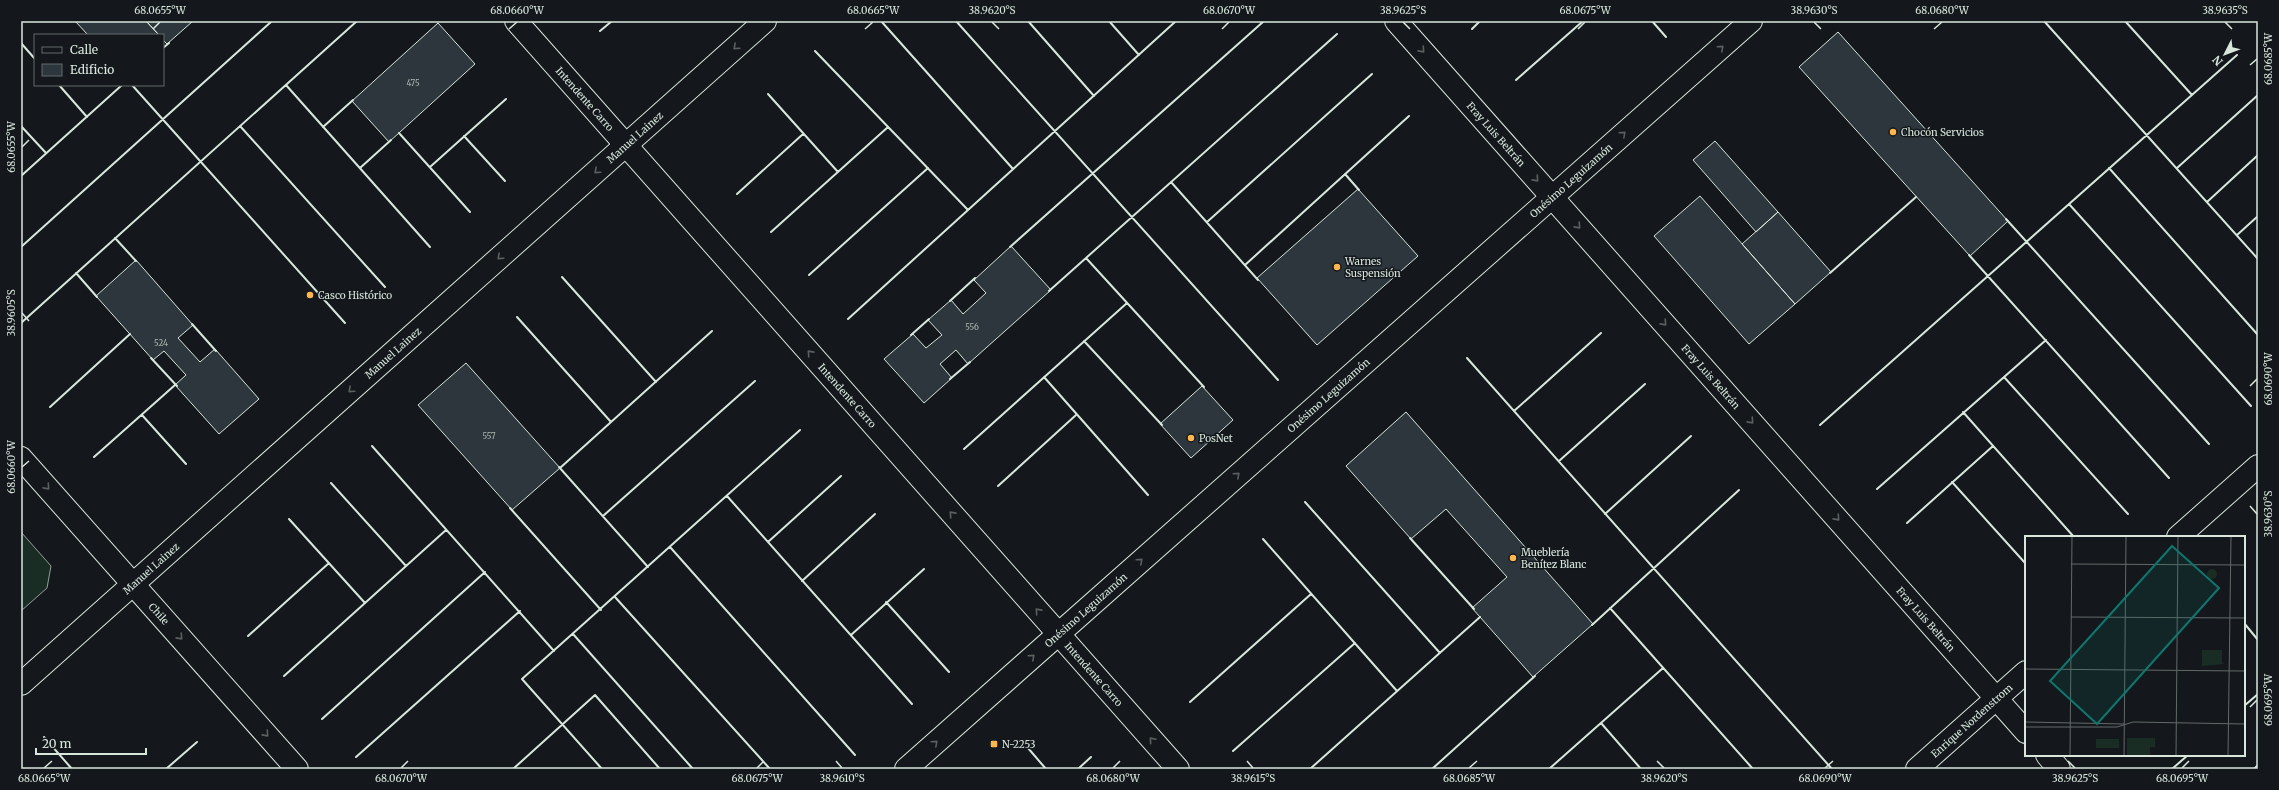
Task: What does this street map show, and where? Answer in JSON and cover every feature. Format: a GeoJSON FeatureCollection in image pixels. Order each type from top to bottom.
{"type":"FeatureCollection","features":[{"type":"Feature","properties":{"kind":"street","name":"Intendente Carro"},"geometry":{"type":"LineString","coordinates":[[516,21],[1178,769]]}},
{"type":"Feature","properties":{"kind":"street","name":"Manuel Lainez"},"geometry":{"type":"LineString","coordinates":[[21,684],[765,21]]}},
{"type":"Feature","properties":{"kind":"street","name":"Fray Luis Beltrán"},"geometry":{"type":"LineString","coordinates":[[1396,21],[2025,731]]}},
{"type":"Feature","properties":{"kind":"street","name":"Onésimo Leguizamón"},"geometry":{"type":"LineString","coordinates":[[906,769],[1751,21]]}},
{"type":"Feature","properties":{"kind":"street","name":"Chile"},"geometry":{"type":"LineString","coordinates":[[21,458],[297,769]]}},
{"type":"Feature","properties":{"kind":"street"},"geometry":{"type":"LineString","coordinates":[[2179,536],[2258,466]]}},
{"type":"Feature","properties":{"kind":"street","name":"Enrique Nordenstrom"},"geometry":{"type":"LineString","coordinates":[[1917,769],[2025,673]]}},
{"type":"Feature","properties":{"kind":"street"},"geometry":{"type":"LineString","coordinates":[[2048,756],[2059,769]]}},
{"type":"Feature","properties":{"kind":"green space"},"geometry":{"type":"Polygon","coordinates":[[[21,532],[51,566],[47,588],[21,611],[21,532]]]}},
{"type":"Feature","properties":{"kind":"building"},"geometry":{"type":"Polygon","coordinates":[[[75,21],[146,21],[158,34],[87,34],[75,21]]]}},
{"type":"Feature","properties":{"kind":"building"},"geometry":{"type":"Polygon","coordinates":[[[146,21],[193,21],[167,44],[164,41],[164,34],[158,34],[146,21]]]}},
{"type":"Feature","properties":{"kind":"building"},"geometry":{"type":"Polygon","coordinates":[[[438,23],[475,64],[389,142],[352,101],[438,23]]]}},
{"type":"Feature","properties":{"kind":"building","name":"Chocón Servicios"},"geometry":{"type":"Polygon","coordinates":[[[1838,32],[2008,221],[1970,256],[1799,67],[1838,32]]]}},
{"type":"Feature","properties":{"kind":"building"},"geometry":{"type":"Polygon","coordinates":[[[1715,141],[1778,212],[1756,232],[1693,160],[1715,141]]]}},
{"type":"Feature","properties":{"kind":"building","name":"Warnes Suspensión"},"geometry":{"type":"Polygon","coordinates":[[[1358,189],[1418,256],[1317,345],[1257,278],[1358,189]]]}},
{"type":"Feature","properties":{"kind":"building"},"geometry":{"type":"Polygon","coordinates":[[[1700,196],[1795,304],[1749,344],[1654,236],[1700,196]]]}},
{"type":"Feature","properties":{"kind":"building"},"geometry":{"type":"Polygon","coordinates":[[[1778,212],[1831,272],[1795,304],[1742,244],[1778,212]]]}},
{"type":"Feature","properties":{"kind":"building"},"geometry":{"type":"Polygon","coordinates":[[[1011,246],[1051,290],[968,364],[956,350],[940,364],[952,378],[924,403],[884,359],[913,334],[926,348],[942,335],[928,320],[951,300],[963,314],[986,293],[974,280],[1011,246]]]}},
{"type":"Feature","properties":{"kind":"building"},"geometry":{"type":"Polygon","coordinates":[[[136,260],[193,325],[178,338],[200,362],[215,349],[259,399],[219,434],[175,385],[186,375],[164,351],[153,360],[96,296],[136,260]]]}},
{"type":"Feature","properties":{"kind":"building"},"geometry":{"type":"Polygon","coordinates":[[[466,363],[560,468],[512,510],[418,405],[466,363]]]}},
{"type":"Feature","properties":{"kind":"building"},"geometry":{"type":"Polygon","coordinates":[[[1202,386],[1233,420],[1191,458],[1160,424],[1202,386]]]}},
{"type":"Feature","properties":{"kind":"building","name":"Mueblería Benítez Blanc"},"geometry":{"type":"Polygon","coordinates":[[[1406,412],[1593,624],[1533,677],[1472,608],[1507,577],[1446,509],[1411,539],[1346,466],[1406,412]]]}},
{"type":"Feature","properties":{"kind":"wall"},"geometry":{"type":"LineString","coordinates":[[21,247],[272,21]]}},
{"type":"Feature","properties":{"kind":"wall"},"geometry":{"type":"LineString","coordinates":[[21,323],[357,21]]}},
{"type":"Feature","properties":{"kind":"wall"},"geometry":{"type":"LineString","coordinates":[[600,31],[612,21]]}},
{"type":"Feature","properties":{"kind":"wall"},"geometry":{"type":"LineString","coordinates":[[881,21],[1013,169]]}},
{"type":"Feature","properties":{"kind":"wall"},"geometry":{"type":"LineString","coordinates":[[956,21],[1278,380]]}},
{"type":"Feature","properties":{"kind":"wall"},"geometry":{"type":"LineString","coordinates":[[1028,21],[1094,96]]}},
{"type":"Feature","properties":{"kind":"wall"},"geometry":{"type":"LineString","coordinates":[[1109,21],[1139,55]]}},
{"type":"Feature","properties":{"kind":"wall"},"geometry":{"type":"LineString","coordinates":[[848,319],[1176,21]]}},
{"type":"Feature","properties":{"kind":"wall"},"geometry":{"type":"LineString","coordinates":[[1010,247],[1264,21]]}},
{"type":"Feature","properties":{"kind":"wall"},"geometry":{"type":"LineString","coordinates":[[1472,29],[1480,21]]}},
{"type":"Feature","properties":{"kind":"wall"},"geometry":{"type":"LineString","coordinates":[[1516,80],[1583,21]]}},
{"type":"Feature","properties":{"kind":"wall"},"geometry":{"type":"LineString","coordinates":[[1652,21],[1666,37]]}},
{"type":"Feature","properties":{"kind":"wall"},"geometry":{"type":"LineString","coordinates":[[2044,21],[2258,259]]}},
{"type":"Feature","properties":{"kind":"wall"},"geometry":{"type":"LineString","coordinates":[[2125,21],[2192,95]]}},
{"type":"Feature","properties":{"kind":"wall"},"geometry":{"type":"LineString","coordinates":[[1049,291],[1337,34]]}},
{"type":"Feature","properties":{"kind":"wall"},"geometry":{"type":"LineString","coordinates":[[21,43],[34,58]]}},
{"type":"Feature","properties":{"kind":"wall"},"geometry":{"type":"LineString","coordinates":[[164,47],[169,43]]}},
{"type":"Feature","properties":{"kind":"wall"},"geometry":{"type":"LineString","coordinates":[[815,51],[968,210]]}},
{"type":"Feature","properties":{"kind":"wall"},"geometry":{"type":"LineString","coordinates":[[1820,425],[2237,55]]}},
{"type":"Feature","properties":{"kind":"wall"},"geometry":{"type":"LineString","coordinates":[[1207,222],[1372,74]]}},
{"type":"Feature","properties":{"kind":"wall"},"geometry":{"type":"LineString","coordinates":[[286,85],[430,247]]}},
{"type":"Feature","properties":{"kind":"wall"},"geometry":{"type":"LineString","coordinates":[[60,86],[87,117]]}},
{"type":"Feature","properties":{"kind":"wall"},"geometry":{"type":"LineString","coordinates":[[21,176],[121,86]]}},
{"type":"Feature","properties":{"kind":"wall"},"geometry":{"type":"LineString","coordinates":[[133,86],[345,323]]}},
{"type":"Feature","properties":{"kind":"wall"},"geometry":{"type":"LineString","coordinates":[[768,94],[838,172]]}},
{"type":"Feature","properties":{"kind":"wall"},"geometry":{"type":"LineString","coordinates":[[2177,168],[2258,95]]}},
{"type":"Feature","properties":{"kind":"wall"},"geometry":{"type":"LineString","coordinates":[[430,167],[506,99]]}},
{"type":"Feature","properties":{"kind":"wall"},"geometry":{"type":"LineString","coordinates":[[323,127],[353,100]]}},
{"type":"Feature","properties":{"kind":"wall"},"geometry":{"type":"LineString","coordinates":[[1245,265],[1409,116]]}},
{"type":"Feature","properties":{"kind":"wall"},"geometry":{"type":"LineString","coordinates":[[21,126],[46,153]]}},
{"type":"Feature","properties":{"kind":"wall"},"geometry":{"type":"LineString","coordinates":[[240,126],[385,287]]}},
{"type":"Feature","properties":{"kind":"wall"},"geometry":{"type":"LineString","coordinates":[[771,232],[888,127]]}},
{"type":"Feature","properties":{"kind":"wall"},"geometry":{"type":"LineString","coordinates":[[399,133],[470,212]]}},
{"type":"Feature","properties":{"kind":"wall"},"geometry":{"type":"LineString","coordinates":[[737,194],[803,134]]}},
{"type":"Feature","properties":{"kind":"wall"},"geometry":{"type":"LineString","coordinates":[[464,136],[505,181]]}},
{"type":"Feature","properties":{"kind":"wall"},"geometry":{"type":"LineString","coordinates":[[360,168],[391,140]]}},
{"type":"Feature","properties":{"kind":"wall"},"geometry":{"type":"LineString","coordinates":[[2207,202],[2258,155]]}},
{"type":"Feature","properties":{"kind":"wall"},"geometry":{"type":"LineString","coordinates":[[809,275],[928,168]]}},
{"type":"Feature","properties":{"kind":"wall"},"geometry":{"type":"LineString","coordinates":[[2109,168],[2258,335]]}},
{"type":"Feature","properties":{"kind":"wall"},"geometry":{"type":"LineString","coordinates":[[1345,174],[1359,190]]}},
{"type":"Feature","properties":{"kind":"wall"},"geometry":{"type":"LineString","coordinates":[[1171,182],[1258,280]]}},
{"type":"Feature","properties":{"kind":"wall"},"geometry":{"type":"LineString","coordinates":[[1830,273],[1916,197]]}},
{"type":"Feature","properties":{"kind":"wall"},"geometry":{"type":"LineString","coordinates":[[2069,204],[2251,406]]}},
{"type":"Feature","properties":{"kind":"wall"},"geometry":{"type":"LineString","coordinates":[[2237,235],[2258,216]]}},
{"type":"Feature","properties":{"kind":"wall"},"geometry":{"type":"LineString","coordinates":[[2006,219],[2209,444]]}},
{"type":"Feature","properties":{"kind":"wall"},"geometry":{"type":"LineString","coordinates":[[115,238],[136,261]]}},
{"type":"Feature","properties":{"kind":"wall"},"geometry":{"type":"LineString","coordinates":[[1969,255],[2169,478]]}},
{"type":"Feature","properties":{"kind":"wall"},"geometry":{"type":"LineString","coordinates":[[1086,258],[1204,387]]}},
{"type":"Feature","properties":{"kind":"wall"},"geometry":{"type":"LineString","coordinates":[[76,273],[97,297]]}},
{"type":"Feature","properties":{"kind":"wall"},"geometry":{"type":"LineString","coordinates":[[562,277],[656,382]]}},
{"type":"Feature","properties":{"kind":"wall"},"geometry":{"type":"LineString","coordinates":[[950,301],[975,278]]}},
{"type":"Feature","properties":{"kind":"wall"},"geometry":{"type":"LineString","coordinates":[[964,449],[1127,303]]}},
{"type":"Feature","properties":{"kind":"wall"},"geometry":{"type":"LineString","coordinates":[[517,317],[611,422]]}},
{"type":"Feature","properties":{"kind":"wall"},"geometry":{"type":"LineString","coordinates":[[911,335],[929,319]]}},
{"type":"Feature","properties":{"kind":"wall"},"geometry":{"type":"LineString","coordinates":[[192,324],[216,351]]}},
{"type":"Feature","properties":{"kind":"wall"},"geometry":{"type":"LineString","coordinates":[[560,468],[712,331]]}},
{"type":"Feature","properties":{"kind":"wall"},"geometry":{"type":"LineString","coordinates":[[1514,411],[1601,333]]}},
{"type":"Feature","properties":{"kind":"wall"},"geometry":{"type":"LineString","coordinates":[[50,407],[130,334]]}},
{"type":"Feature","properties":{"kind":"wall"},"geometry":{"type":"LineString","coordinates":[[1877,489],[2046,340]]}},
{"type":"Feature","properties":{"kind":"wall"},"geometry":{"type":"LineString","coordinates":[[1084,341],[1162,425]]}},
{"type":"Feature","properties":{"kind":"wall"},"geometry":{"type":"LineString","coordinates":[[151,358],[177,386]]}},
{"type":"Feature","properties":{"kind":"wall"},"geometry":{"type":"LineString","coordinates":[[1467,358],[1832,769]]}},
{"type":"Feature","properties":{"kind":"wall"},"geometry":{"type":"LineString","coordinates":[[950,379],[970,362]]}},
{"type":"Feature","properties":{"kind":"wall"},"geometry":{"type":"LineString","coordinates":[[1044,377],[1148,495]]}},
{"type":"Feature","properties":{"kind":"wall"},"geometry":{"type":"LineString","coordinates":[[2004,377],[2128,514]]}},
{"type":"Feature","properties":{"kind":"wall"},"geometry":{"type":"LineString","coordinates":[[603,516],[755,381]]}},
{"type":"Feature","properties":{"kind":"wall"},"geometry":{"type":"LineString","coordinates":[[1559,461],[1645,384]]}},
{"type":"Feature","properties":{"kind":"wall"},"geometry":{"type":"LineString","coordinates":[[94,457],[175,385]]}},
{"type":"Feature","properties":{"kind":"wall"},"geometry":{"type":"LineString","coordinates":[[1963,412],[2073,536]]}},
{"type":"Feature","properties":{"kind":"wall"},"geometry":{"type":"LineString","coordinates":[[142,415],[186,464]]}},
{"type":"Feature","properties":{"kind":"wall"},"geometry":{"type":"LineString","coordinates":[[998,486],[1076,415]]}},
{"type":"Feature","properties":{"kind":"wall"},"geometry":{"type":"LineString","coordinates":[[602,769],[522,679],[800,430]]}},
{"type":"Feature","properties":{"kind":"wall"},"geometry":{"type":"LineString","coordinates":[[1605,514],[1691,436]]}},
{"type":"Feature","properties":{"kind":"wall"},"geometry":{"type":"LineString","coordinates":[[372,446],[554,651]]}},
{"type":"Feature","properties":{"kind":"wall"},"geometry":{"type":"LineString","coordinates":[[1907,523],[1993,446]]}},
{"type":"Feature","properties":{"kind":"wall"},"geometry":{"type":"LineString","coordinates":[[559,467],[648,567]]}},
{"type":"Feature","properties":{"kind":"wall"},"geometry":{"type":"LineString","coordinates":[[768,542],[841,476]]}},
{"type":"Feature","properties":{"kind":"wall"},"geometry":{"type":"LineString","coordinates":[[1952,482],[2025,563]]}},
{"type":"Feature","properties":{"kind":"wall"},"geometry":{"type":"LineString","coordinates":[[331,483],[406,566]]}},
{"type":"Feature","properties":{"kind":"wall"},"geometry":{"type":"LineString","coordinates":[[1592,625],[1739,490]]}},
{"type":"Feature","properties":{"kind":"wall"},"geometry":{"type":"LineString","coordinates":[[727,496],[912,704]]}},
{"type":"Feature","properties":{"kind":"wall"},"geometry":{"type":"LineString","coordinates":[[1305,502],[1440,653]]}},
{"type":"Feature","properties":{"kind":"wall"},"geometry":{"type":"LineString","coordinates":[[510,508],[601,610]]}},
{"type":"Feature","properties":{"kind":"wall"},"geometry":{"type":"LineString","coordinates":[[802,581],[875,514]]}},
{"type":"Feature","properties":{"kind":"wall"},"geometry":{"type":"LineString","coordinates":[[289,519],[365,603]]}},
{"type":"Feature","properties":{"kind":"wall"},"geometry":{"type":"LineString","coordinates":[[284,676],[446,530]]}},
{"type":"Feature","properties":{"kind":"wall"},"geometry":{"type":"LineString","coordinates":[[1410,538],[1474,609]]}},
{"type":"Feature","properties":{"kind":"wall"},"geometry":{"type":"LineString","coordinates":[[1263,539],[1397,691]]}},
{"type":"Feature","properties":{"kind":"wall"},"geometry":{"type":"LineString","coordinates":[[670,547],[855,755]]}},
{"type":"Feature","properties":{"kind":"wall"},"geometry":{"type":"LineString","coordinates":[[248,636],[329,563]]}},
{"type":"Feature","properties":{"kind":"wall"},"geometry":{"type":"LineString","coordinates":[[851,635],[924,569]]}},
{"type":"Feature","properties":{"kind":"wall"},"geometry":{"type":"LineString","coordinates":[[322,719],[485,572]]}},
{"type":"Feature","properties":{"kind":"wall"},"geometry":{"type":"LineString","coordinates":[[1190,702],[1311,594]]}},
{"type":"Feature","properties":{"kind":"wall"},"geometry":{"type":"LineString","coordinates":[[615,597],[770,769]]}},
{"type":"Feature","properties":{"kind":"wall"},"geometry":{"type":"LineString","coordinates":[[886,602],[949,672]]}},
{"type":"Feature","properties":{"kind":"wall"},"geometry":{"type":"LineString","coordinates":[[1610,608],[1753,769]]}},
{"type":"Feature","properties":{"kind":"wall"},"geometry":{"type":"LineString","coordinates":[[356,757],[520,611]]}},
{"type":"Feature","properties":{"kind":"wall"},"geometry":{"type":"LineString","coordinates":[[1310,769],[1480,617]]}},
{"type":"Feature","properties":{"kind":"wall"},"geometry":{"type":"LineString","coordinates":[[2245,624],[2258,640]]}},
{"type":"Feature","properties":{"kind":"wall"},"geometry":{"type":"LineString","coordinates":[[573,634],[693,769]]}},
{"type":"Feature","properties":{"kind":"wall"},"geometry":{"type":"LineString","coordinates":[[1233,751],[1355,643]]}},
{"type":"Feature","properties":{"kind":"wall"},"geometry":{"type":"LineString","coordinates":[[1549,769],[1663,668]]}},
{"type":"Feature","properties":{"kind":"wall"},"geometry":{"type":"LineString","coordinates":[[1432,769],[1535,676]]}},
{"type":"Feature","properties":{"kind":"wall"},"geometry":{"type":"LineString","coordinates":[[2245,705],[2258,694]]}},
{"type":"Feature","properties":{"kind":"wall"},"geometry":{"type":"LineString","coordinates":[[513,769],[595,695],[660,769]]}},
{"type":"Feature","properties":{"kind":"wall"},"geometry":{"type":"LineString","coordinates":[[1601,723],[1641,769]]}},
{"type":"Feature","properties":{"kind":"wall"},"geometry":{"type":"LineString","coordinates":[[44,737],[72,769]]}},
{"type":"Feature","properties":{"kind":"wall"},"geometry":{"type":"LineString","coordinates":[[166,769],[197,742]]}},
{"type":"Feature","properties":{"kind":"wall"},"geometry":{"type":"LineString","coordinates":[[1028,748],[1046,769]]}},
{"type":"Feature","properties":{"kind":"wall"},"geometry":{"type":"LineString","coordinates":[[2172,769],[2187,756]]}},
{"type":"Feature","properties":{"kind":"wall"},"geometry":{"type":"LineString","coordinates":[[1078,769],[1091,757]]}},
{"type":"Feature","properties":{"kind":"wall"},"geometry":{"type":"LineString","coordinates":[[2254,769],[2258,765]]}},
{"type":"Feature","properties":{"kind":"place","name":"Chocón Servicios"},"geometry":{"type":"Point","coordinates":[1893,132]}},
{"type":"Feature","properties":{"kind":"place","name":"Warnes Suspensión"},"geometry":{"type":"Point","coordinates":[1337,267]}},
{"type":"Feature","properties":{"kind":"place","name":"Casco Histórico"},"geometry":{"type":"Point","coordinates":[310,295]}},
{"type":"Feature","properties":{"kind":"place","name":"PosNet"},"geometry":{"type":"Point","coordinates":[1191,438]}},
{"type":"Feature","properties":{"kind":"place","name":"Mueblería Benítez Blanc"},"geometry":{"type":"Point","coordinates":[1513,558]}},
{"type":"Feature","properties":{"kind":"place","name":"N-2253"},"geometry":{"type":"Point","coordinates":[994,744]}}]}
